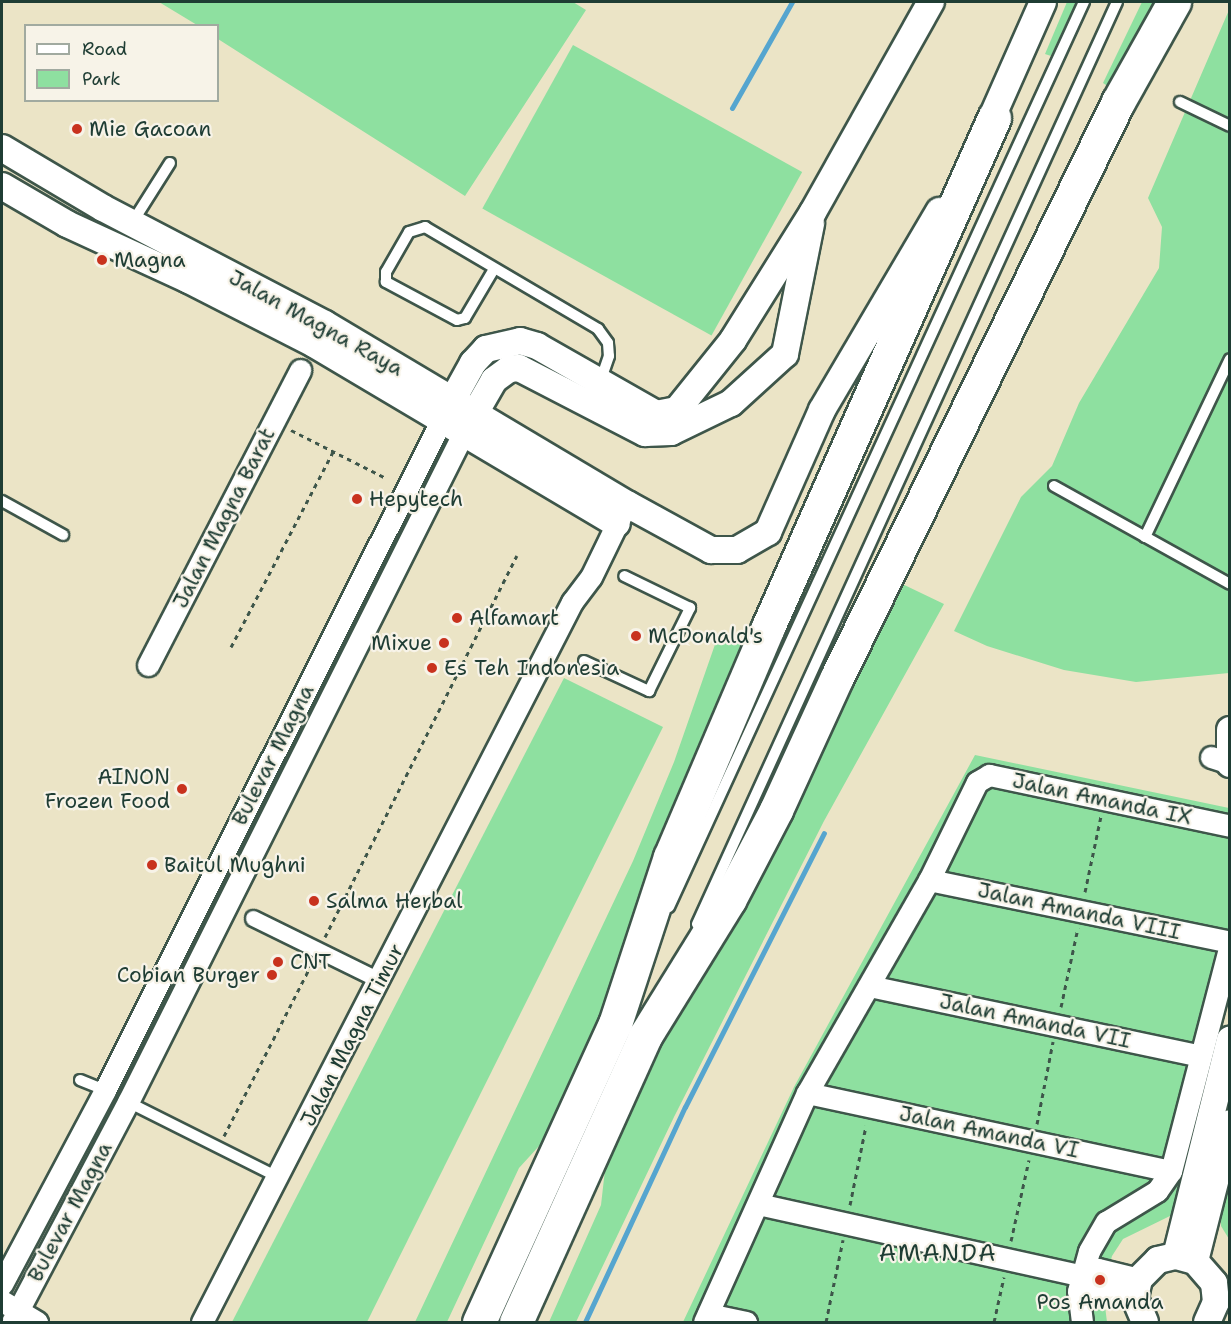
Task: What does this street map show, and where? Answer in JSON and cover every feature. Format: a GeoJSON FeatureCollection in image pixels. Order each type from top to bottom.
{"type":"FeatureCollection","features":[{"type":"Feature","properties":{"kind":"highway"},"geometry":{"type":"LineString","coordinates":[[516,1323],[645,1036],[729,900],[776,810],[837,677],[1118,102],[1174,2]]}},
{"type":"Feature","properties":{"kind":"highway"},"geometry":{"type":"LineString","coordinates":[[479,1323],[615,1024],[670,857],[994,118]]}},
{"type":"Feature","properties":{"kind":"street"},"geometry":{"type":"LineString","coordinates":[[447,410],[473,363],[486,349],[520,341],[537,346],[656,414],[677,410],[734,340],[813,212],[931,2]]}},
{"type":"Feature","properties":{"kind":"street","name":"Jalan Magna Raya"},"geometry":{"type":"LineString","coordinates":[[2,148],[622,514],[711,550],[737,550],[768,532],[822,410],[994,118],[1043,2]]}},
{"type":"Feature","properties":{"kind":"street","name":"Jalan Magna Raya"},"geometry":{"type":"LineString","coordinates":[[2,186],[67,224],[189,280],[319,334]]}},
{"type":"Feature","properties":{"kind":"street"},"geometry":{"type":"LineString","coordinates":[[469,423],[494,380],[509,369],[519,368],[645,433],[671,432],[731,403],[785,354],[813,212]]}},
{"type":"Feature","properties":{"kind":"street","name":"Jalan Magna Barat"},"geometry":{"type":"LineString","coordinates":[[148,665],[300,370]]}},
{"type":"Feature","properties":{"kind":"street","name":"Bulevar Magna"},"geometry":{"type":"LineString","coordinates":[[2,1284],[105,1090],[447,410]]}},
{"type":"Feature","properties":{"kind":"street","name":"Bulevar Magna"},"geometry":{"type":"LineString","coordinates":[[8,1315],[128,1102],[469,423]]}},
{"type":"Feature","properties":{"kind":"street","name":"Jalan Magna Timur"},"geometry":{"type":"LineString","coordinates":[[202,1323],[279,1178],[572,602],[591,577],[622,514]]}},
{"type":"Feature","properties":{"kind":"street"},"geometry":{"type":"LineString","coordinates":[[1223,761],[1224,728]]}},
{"type":"Feature","properties":{"kind":"street","name":"Jalan Amanda IX"},"geometry":{"type":"LineString","coordinates":[[929,880],[977,782],[989,775],[1230,826]]}},
{"type":"Feature","properties":{"kind":"street"},"geometry":{"type":"LineString","coordinates":[[746,1323],[706,1318],[807,1093],[929,880]]}},
{"type":"Feature","properties":{"kind":"street","name":"Jalan Amanda VIII"},"geometry":{"type":"LineString","coordinates":[[929,880],[1230,943]]}},
{"type":"Feature","properties":{"kind":"street"},"geometry":{"type":"LineString","coordinates":[[253,918],[380,980]]}},
{"type":"Feature","properties":{"kind":"street"},"geometry":{"type":"LineString","coordinates":[[1082,1323],[1078,1291],[1089,1251],[1106,1222],[1157,1191],[1171,1171],[1230,943]]}},
{"type":"Feature","properties":{"kind":"street","name":"Jalan Amanda VII"},"geometry":{"type":"LineString","coordinates":[[869,986],[1200,1056]]}},
{"type":"Feature","properties":{"kind":"street"},"geometry":{"type":"LineString","coordinates":[[1186,1259],[1230,1040]]}},
{"type":"Feature","properties":{"kind":"street"},"geometry":{"type":"LineString","coordinates":[[105,1090],[128,1102]]}},
{"type":"Feature","properties":{"kind":"street","name":"Jalan Amanda VI"},"geometry":{"type":"LineString","coordinates":[[807,1093],[1171,1171]]}},
{"type":"Feature","properties":{"kind":"street"},"geometry":{"type":"LineString","coordinates":[[1186,1259],[1230,1123]]}},
{"type":"Feature","properties":{"kind":"street"},"geometry":{"type":"LineString","coordinates":[[758,1204],[1082,1276],[1093,1287],[1137,1288]]}},
{"type":"Feature","properties":{"kind":"street"},"geometry":{"type":"LineString","coordinates":[[1145,1323],[1137,1288],[1158,1260],[1186,1259],[1214,1283],[1215,1319]]}},
{"type":"Feature","properties":{"kind":"street"},"geometry":{"type":"LineString","coordinates":[[8,1315],[37,1323]]}},
{"type":"Feature","properties":{"kind":"lane"},"geometry":{"type":"LineString","coordinates":[[665,917],[1084,2]]}},
{"type":"Feature","properties":{"kind":"lane"},"geometry":{"type":"LineString","coordinates":[[645,1036],[1117,2]]}},
{"type":"Feature","properties":{"kind":"lane"},"geometry":{"type":"LineString","coordinates":[[1180,102],[1230,126]]}},
{"type":"Feature","properties":{"kind":"lane"},"geometry":{"type":"LineString","coordinates":[[132,223],[170,163]]}},
{"type":"Feature","properties":{"kind":"lane"},"geometry":{"type":"LineString","coordinates":[[494,269],[465,318],[458,320],[386,282],[386,272],[415,227],[424,227],[598,329],[608,343],[609,356],[599,383]]}},
{"type":"Feature","properties":{"kind":"lane"},"geometry":{"type":"LineString","coordinates":[[300,370],[319,334]]}},
{"type":"Feature","properties":{"kind":"lane"},"geometry":{"type":"LineString","coordinates":[[1145,537],[1230,359]]}},
{"type":"Feature","properties":{"kind":"lane"},"geometry":{"type":"LineString","coordinates":[[1054,486],[1230,584]]}},
{"type":"Feature","properties":{"kind":"lane"},"geometry":{"type":"LineString","coordinates":[[2,501],[63,536]]}},
{"type":"Feature","properties":{"kind":"lane"},"geometry":{"type":"LineString","coordinates":[[584,661],[649,691],[690,608],[624,576]]}},
{"type":"Feature","properties":{"kind":"lane"},"geometry":{"type":"LineString","coordinates":[[615,1024],[660,927]]}},
{"type":"Feature","properties":{"kind":"lane"},"geometry":{"type":"LineString","coordinates":[[80,1080],[105,1090]]}},
{"type":"Feature","properties":{"kind":"lane"},"geometry":{"type":"LineString","coordinates":[[128,1102],[279,1178]]}},
{"type":"Feature","properties":{"kind":"path"},"geometry":{"type":"LineString","coordinates":[[274,421],[386,478]]}},
{"type":"Feature","properties":{"kind":"path"},"geometry":{"type":"LineString","coordinates":[[231,647],[333,452]]}},
{"type":"Feature","properties":{"kind":"path"},"geometry":{"type":"LineString","coordinates":[[218,1147],[517,556]]}},
{"type":"Feature","properties":{"kind":"path"},"geometry":{"type":"LineString","coordinates":[[994,1323],[1105,798]]}},
{"type":"Feature","properties":{"kind":"green space"},"geometry":{"type":"Polygon","coordinates":[[[159,2],[573,2],[586,10],[465,196],[219,40],[219,24],[195,24],[159,2]]]}},
{"type":"Feature","properties":{"kind":"green space"},"geometry":{"type":"Polygon","coordinates":[[[1067,2],[1076,2],[1051,56],[1045,54],[1067,2]]]}},
{"type":"Feature","properties":{"kind":"green space"},"geometry":{"type":"Polygon","coordinates":[[[1142,2],[1156,2],[1109,87],[1103,83],[1142,2]]]}},
{"type":"Feature","properties":{"kind":"green space"},"geometry":{"type":"Polygon","coordinates":[[[1229,10],[1229,673],[1136,682],[1064,670],[987,646],[954,631],[1021,497],[1052,466],[1079,403],[1159,268],[1162,227],[1148,198],[1229,10]]]}},
{"type":"Feature","properties":{"kind":"green space"},"geometry":{"type":"Polygon","coordinates":[[[573,45],[802,172],[711,336],[482,209],[573,45]]]}},
{"type":"Feature","properties":{"kind":"green space"},"geometry":{"type":"Polygon","coordinates":[[[896,581],[944,604],[824,821],[674,1117],[576,1322],[549,1322],[601,1205],[606,1161],[657,1050],[736,916],[896,581]]]}},
{"type":"Feature","properties":{"kind":"green space"},"geometry":{"type":"Polygon","coordinates":[[[719,633],[743,643],[610,995],[550,1134],[519,1168],[447,1322],[415,1322],[633,861],[674,762],[719,633]]]}},
{"type":"Feature","properties":{"kind":"green space"},"geometry":{"type":"Polygon","coordinates":[[[564,678],[663,727],[367,1322],[232,1322],[564,678]]]}},
{"type":"Feature","properties":{"kind":"green space"},"geometry":{"type":"Polygon","coordinates":[[[975,755],[1229,808],[1229,996],[1176,1205],[1170,1216],[1123,1239],[1112,1256],[1103,1290],[1107,1322],[683,1322],[794,1087],[975,755]]]}},
{"type":"Feature","properties":{"kind":"green space"},"geometry":{"type":"Polygon","coordinates":[[[1229,1178],[1229,1239],[1221,1226],[1221,1213],[1229,1178]]]}},
{"type":"Feature","properties":{"kind":"waterway"},"geometry":{"type":"LineString","coordinates":[[732,108],[792,2]]}},
{"type":"Feature","properties":{"kind":"waterway"},"geometry":{"type":"LineString","coordinates":[[585,1322],[685,1107],[824,833]]}},
{"type":"Feature","properties":{"kind":"place","name":"Mie Gacoan"},"geometry":{"type":"Point","coordinates":[77,129]}},
{"type":"Feature","properties":{"kind":"place","name":"Magna"},"geometry":{"type":"Point","coordinates":[102,260]}},
{"type":"Feature","properties":{"kind":"place","name":"Hepytech"},"geometry":{"type":"Point","coordinates":[357,499]}},
{"type":"Feature","properties":{"kind":"place","name":"Alfamart"},"geometry":{"type":"Point","coordinates":[457,618]}},
{"type":"Feature","properties":{"kind":"place","name":"McDonald's"},"geometry":{"type":"Point","coordinates":[636,636]}},
{"type":"Feature","properties":{"kind":"place","name":"Mixue"},"geometry":{"type":"Point","coordinates":[444,643]}},
{"type":"Feature","properties":{"kind":"place","name":"Es Teh Indonesia"},"geometry":{"type":"Point","coordinates":[432,668]}},
{"type":"Feature","properties":{"kind":"place","name":"AINON Frozen Food"},"geometry":{"type":"Point","coordinates":[182,789]}},
{"type":"Feature","properties":{"kind":"place","name":"Baitul Mughni"},"geometry":{"type":"Point","coordinates":[152,865]}},
{"type":"Feature","properties":{"kind":"place","name":"Salma Herbal"},"geometry":{"type":"Point","coordinates":[314,901]}},
{"type":"Feature","properties":{"kind":"place","name":"CNT"},"geometry":{"type":"Point","coordinates":[278,962]}},
{"type":"Feature","properties":{"kind":"place","name":"Cobian Burger"},"geometry":{"type":"Point","coordinates":[272,975]}},
{"type":"Feature","properties":{"kind":"place","name":"Pos Amanda"},"geometry":{"type":"Point","coordinates":[1100,1280]}},
{"type":"Feature","properties":{"kind":"district","name":"AMANDA"},"geometry":{"type":"Point","coordinates":[938,1254]}}]}
